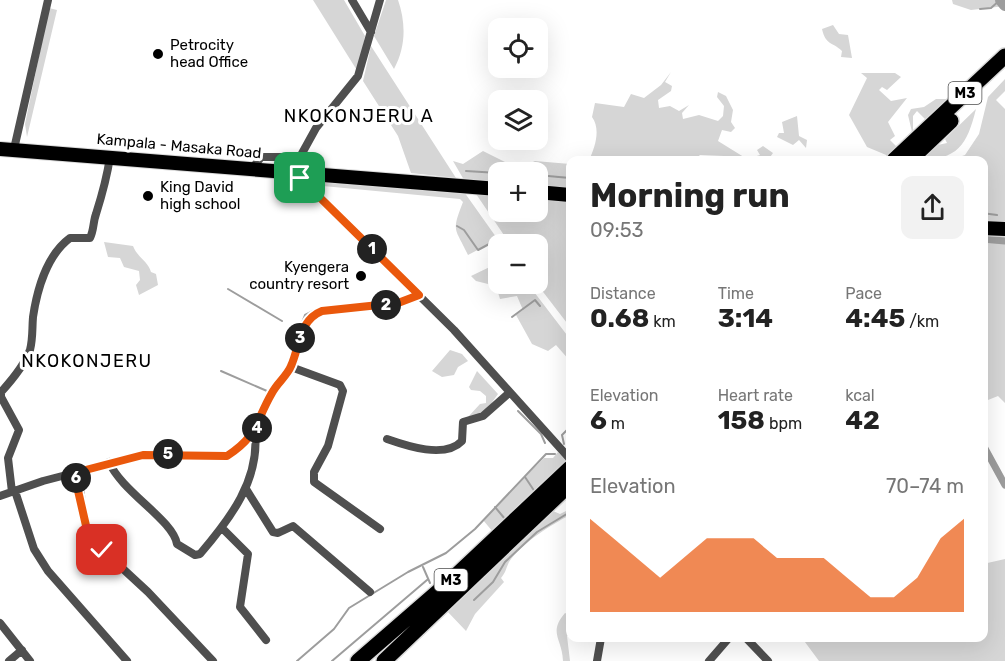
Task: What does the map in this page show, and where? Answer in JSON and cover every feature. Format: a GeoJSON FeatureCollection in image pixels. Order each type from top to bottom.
{"type":"FeatureCollection","features":[{"type":"Feature","properties":{"kind":"highway","name":"M3"},"geometry":{"type":"LineString","coordinates":[[913,156],[934,130],[1005,56]]}},
{"type":"Feature","properties":{"kind":"highway","name":"M3"},"geometry":{"type":"LineString","coordinates":[[899,156],[934,130],[1005,69]]}},
{"type":"Feature","properties":{"kind":"highway","name":"Kampala - Masaka Road"},"geometry":{"type":"LineString","coordinates":[[7,149],[488,188]]}},
{"type":"Feature","properties":{"kind":"highway"},"geometry":{"type":"LineString","coordinates":[[548,193],[566,195]]}},
{"type":"Feature","properties":{"kind":"highway"},"geometry":{"type":"LineString","coordinates":[[988,228],[1005,229]]}},
{"type":"Feature","properties":{"kind":"highway","name":"M3"},"geometry":{"type":"LineString","coordinates":[[384,661],[545,500],[566,473]]}},
{"type":"Feature","properties":{"kind":"highway","name":"M3"},"geometry":{"type":"LineString","coordinates":[[358,661],[545,500],[566,487]]}},
{"type":"Feature","properties":{"kind":"street"},"geometry":{"type":"LineString","coordinates":[[7,149],[48,0]]}},
{"type":"Feature","properties":{"kind":"street"},"geometry":{"type":"LineString","coordinates":[[352,0],[371,32]]}},
{"type":"Feature","properties":{"kind":"street"},"geometry":{"type":"LineString","coordinates":[[252,169],[261,157],[300,157],[316,128],[358,76],[380,0]]}},
{"type":"Feature","properties":{"kind":"street"},"geometry":{"type":"LineString","coordinates":[[46,279],[55,257],[71,241],[92,240],[94,237],[101,209],[105,205],[113,158]]}},
{"type":"Feature","properties":{"kind":"street"},"geometry":{"type":"LineString","coordinates":[[113,158],[102,204],[96,213],[90,238],[70,238],[55,254],[43,276],[37,297],[29,353],[14,378],[1,392],[1,398],[20,430],[8,458],[14,491],[34,549],[48,571],[127,661]]}},
{"type":"Feature","properties":{"kind":"street"},"geometry":{"type":"LineString","coordinates":[[293,171],[419,295],[566,455]]}},
{"type":"Feature","properties":{"kind":"street"},"geometry":{"type":"LineString","coordinates":[[109,462],[119,481],[176,536],[179,546],[195,555],[200,554],[223,529],[246,489],[256,447],[255,432],[268,399],[291,368],[303,329],[313,315],[322,311],[398,303],[419,295]]}},
{"type":"Feature","properties":{"kind":"street"},"geometry":{"type":"LineString","coordinates":[[291,368],[340,386],[343,391],[328,446],[314,472],[314,482],[380,529]]}},
{"type":"Feature","properties":{"kind":"street"},"geometry":{"type":"LineString","coordinates":[[387,439],[438,451],[458,445],[462,439],[462,423],[483,416],[509,393]]}},
{"type":"Feature","properties":{"kind":"street"},"geometry":{"type":"LineString","coordinates":[[0,496],[109,462],[143,455],[227,456],[255,432]]}},
{"type":"Feature","properties":{"kind":"street"},"geometry":{"type":"LineString","coordinates":[[74,473],[81,494],[82,514],[95,543],[148,592],[213,661]]}},
{"type":"Feature","properties":{"kind":"street"},"geometry":{"type":"LineString","coordinates":[[246,489],[273,532],[278,533],[293,526],[370,591]]}},
{"type":"Feature","properties":{"kind":"street"},"geometry":{"type":"LineString","coordinates":[[223,529],[248,554],[240,607],[266,640]]}},
{"type":"Feature","properties":{"kind":"street"},"geometry":{"type":"LineString","coordinates":[[0,623],[30,661]]}},
{"type":"Feature","properties":{"kind":"street"},"geometry":{"type":"LineString","coordinates":[[597,661],[600,642]]}},
{"type":"Feature","properties":{"kind":"street"},"geometry":{"type":"LineString","coordinates":[[709,661],[726,642]]}},
{"type":"Feature","properties":{"kind":"street"},"geometry":{"type":"LineString","coordinates":[[750,642],[768,661]]}},
{"type":"Feature","properties":{"kind":"street"},"geometry":{"type":"LineString","coordinates":[[9,661],[22,650]]}},
{"type":"Feature","properties":{"kind":"shaded area"},"geometry":{"type":"Polygon","coordinates":[[[313,0],[344,0],[365,36],[358,72],[313,0]]]}},
{"type":"Feature","properties":{"kind":"shaded area"},"geometry":{"type":"Polygon","coordinates":[[[386,0],[398,0],[402,17],[403,44],[394,69],[374,36],[386,0]]]}},
{"type":"Feature","properties":{"kind":"shaded area"},"geometry":{"type":"Polygon","coordinates":[[[952,0],[1005,0],[1005,6],[971,10],[953,4],[952,0]]]}},
{"type":"Feature","properties":{"kind":"shaded area"},"geometry":{"type":"Polygon","coordinates":[[[49,8],[57,10],[27,137],[25,124],[49,8]]]}},
{"type":"Feature","properties":{"kind":"shaded area"},"geometry":{"type":"Polygon","coordinates":[[[833,25],[839,34],[848,35],[852,58],[841,57],[842,51],[825,38],[822,29],[833,25]]]}},
{"type":"Feature","properties":{"kind":"shaded area"},"geometry":{"type":"Polygon","coordinates":[[[371,46],[456,178],[411,173],[398,136],[363,81],[371,46]]]}},
{"type":"Feature","properties":{"kind":"shaded area"},"geometry":{"type":"Polygon","coordinates":[[[671,72],[665,82],[672,86],[671,91],[658,100],[659,108],[670,106],[679,111],[689,105],[682,113],[683,119],[699,115],[718,121],[723,116],[724,106],[717,97],[718,92],[726,96],[733,110],[731,122],[735,128],[731,132],[722,130],[718,141],[742,156],[591,156],[596,138],[596,127],[592,117],[595,103],[624,107],[631,94],[644,98],[661,85],[671,72]]]}},
{"type":"Feature","properties":{"kind":"shaded area"},"geometry":{"type":"Polygon","coordinates":[[[861,73],[895,73],[901,77],[887,90],[882,87],[879,90],[891,101],[907,98],[888,122],[895,136],[890,140],[899,149],[892,156],[867,147],[849,115],[867,78],[861,73]]]}},
{"type":"Feature","properties":{"kind":"shaded area"},"geometry":{"type":"Polygon","coordinates":[[[1005,79],[1005,91],[996,100],[1005,109],[1005,223],[988,222],[988,156],[962,156],[979,134],[988,97],[1005,79]]]}},
{"type":"Feature","properties":{"kind":"shaded area"},"geometry":{"type":"Polygon","coordinates":[[[936,99],[949,99],[927,121],[917,111],[913,116],[913,136],[908,115],[911,109],[924,107],[936,99]]]}},
{"type":"Feature","properties":{"kind":"shaded area"},"geometry":{"type":"Polygon","coordinates":[[[976,109],[969,132],[959,148],[945,156],[922,156],[933,146],[947,143],[945,139],[976,109]]]}},
{"type":"Feature","properties":{"kind":"shaded area"},"geometry":{"type":"Polygon","coordinates":[[[797,116],[799,136],[807,140],[806,148],[799,140],[793,145],[777,137],[779,133],[784,133],[782,122],[797,116]]]}},
{"type":"Feature","properties":{"kind":"shaded area"},"geometry":{"type":"Polygon","coordinates":[[[763,146],[773,153],[771,156],[757,156],[760,155],[757,150],[763,146]]]}},
{"type":"Feature","properties":{"kind":"shaded area"},"geometry":{"type":"Polygon","coordinates":[[[483,151],[505,162],[488,162],[488,182],[464,180],[453,161],[463,164],[483,151]]]}},
{"type":"Feature","properties":{"kind":"shaded area"},"geometry":{"type":"Polygon","coordinates":[[[548,162],[566,164],[566,189],[548,188],[548,162]]]}},
{"type":"Feature","properties":{"kind":"shaded area"},"geometry":{"type":"Polygon","coordinates":[[[323,178],[462,189],[494,234],[488,234],[488,245],[468,255],[456,230],[463,202],[460,199],[323,186],[323,178]]]}},
{"type":"Feature","properties":{"kind":"shaded area"},"geometry":{"type":"Polygon","coordinates":[[[474,191],[488,192],[488,212],[474,191]]]}},
{"type":"Feature","properties":{"kind":"shaded area"},"geometry":{"type":"Polygon","coordinates":[[[548,197],[566,198],[566,322],[545,294],[548,294],[548,234],[503,234],[495,222],[548,222],[548,197]]]}},
{"type":"Feature","properties":{"kind":"shaded area"},"geometry":{"type":"Polygon","coordinates":[[[988,232],[1005,234],[1005,403],[998,396],[988,400],[988,232]]]}},
{"type":"Feature","properties":{"kind":"shaded area"},"geometry":{"type":"Polygon","coordinates":[[[104,242],[133,246],[151,272],[156,274],[158,285],[139,295],[136,285],[140,280],[139,271],[124,267],[120,258],[108,257],[104,242]]]}},
{"type":"Feature","properties":{"kind":"shaded area"},"geometry":{"type":"Polygon","coordinates":[[[488,268],[488,284],[476,281],[471,276],[488,268]]]}},
{"type":"Feature","properties":{"kind":"shaded area"},"geometry":{"type":"Polygon","coordinates":[[[498,294],[536,294],[566,334],[566,356],[556,345],[548,351],[532,344],[516,315],[523,310],[517,296],[500,299],[498,294]]]}},
{"type":"Feature","properties":{"kind":"shaded area"},"geometry":{"type":"Polygon","coordinates":[[[450,350],[462,354],[468,361],[458,367],[454,375],[442,377],[432,371],[450,350]]]}},
{"type":"Feature","properties":{"kind":"shaded area"},"geometry":{"type":"Polygon","coordinates":[[[477,371],[498,394],[483,415],[468,417],[480,404],[486,403],[486,396],[469,387],[477,371]]]}},
{"type":"Feature","properties":{"kind":"shaded area"},"geometry":{"type":"Polygon","coordinates":[[[558,452],[566,463],[493,532],[483,520],[544,458],[553,458],[558,452]]]}},
{"type":"Feature","properties":{"kind":"shaded area"},"geometry":{"type":"Polygon","coordinates":[[[553,511],[560,514],[566,511],[566,517],[537,535],[514,555],[501,578],[504,582],[475,614],[466,631],[446,610],[553,511]]]}},
{"type":"Feature","properties":{"kind":"shaded area"},"geometry":{"type":"Polygon","coordinates":[[[1005,559],[1005,661],[819,661],[805,642],[988,642],[988,563],[1005,559]]]}},
{"type":"Feature","properties":{"kind":"shaded area"},"geometry":{"type":"Polygon","coordinates":[[[566,613],[566,642],[570,661],[563,661],[557,636],[557,626],[566,613]]]}},
{"type":"Feature","properties":{"kind":"waterway"},"geometry":{"type":"LineString","coordinates":[[980,9],[991,8],[1000,0]]}},
{"type":"Feature","properties":{"kind":"waterway"},"geometry":{"type":"LineString","coordinates":[[1001,0],[1005,5]]}},
{"type":"Feature","properties":{"kind":"waterway"},"geometry":{"type":"LineString","coordinates":[[466,171],[488,172]]}},
{"type":"Feature","properties":{"kind":"waterway"},"geometry":{"type":"LineString","coordinates":[[548,176],[566,178]]}},
{"type":"Feature","properties":{"kind":"waterway"},"geometry":{"type":"LineString","coordinates":[[988,214],[997,215]]}},
{"type":"Feature","properties":{"kind":"waterway"},"geometry":{"type":"LineString","coordinates":[[457,226],[464,230],[478,250],[488,245]]}},
{"type":"Feature","properties":{"kind":"waterway"},"geometry":{"type":"LineString","coordinates":[[988,240],[1005,241]]}},
{"type":"Feature","properties":{"kind":"waterway"},"geometry":{"type":"LineString","coordinates":[[228,289],[282,321]]}},
{"type":"Feature","properties":{"kind":"waterway"},"geometry":{"type":"LineString","coordinates":[[512,317],[535,300],[540,306]]}},
{"type":"Feature","properties":{"kind":"waterway"},"geometry":{"type":"LineString","coordinates":[[297,335],[305,315],[321,307]]}},
{"type":"Feature","properties":{"kind":"waterway"},"geometry":{"type":"LineString","coordinates":[[221,371],[267,391]]}},
{"type":"Feature","properties":{"kind":"waterway"},"geometry":{"type":"LineString","coordinates":[[518,411],[541,434],[545,443]]}},
{"type":"Feature","properties":{"kind":"waterway"},"geometry":{"type":"LineString","coordinates":[[564,444],[562,435],[566,431]]}},
{"type":"Feature","properties":{"kind":"waterway"},"geometry":{"type":"LineString","coordinates":[[297,661],[334,629],[349,608],[408,572],[446,553],[475,529],[546,454],[555,454]]}},
{"type":"Feature","properties":{"kind":"waterway"},"geometry":{"type":"LineString","coordinates":[[988,454],[1005,485]]}},
{"type":"Feature","properties":{"kind":"waterway"},"geometry":{"type":"LineString","coordinates":[[525,477],[535,492]]}},
{"type":"Feature","properties":{"kind":"waterway"},"geometry":{"type":"LineString","coordinates":[[495,507],[505,519]]}},
{"type":"Feature","properties":{"kind":"waterway"},"geometry":{"type":"LineString","coordinates":[[474,600],[493,582],[505,562],[537,532],[566,514]]}},
{"type":"Feature","properties":{"kind":"waterway"},"geometry":{"type":"LineString","coordinates":[[423,567],[430,583]]}},
{"type":"Feature","properties":{"kind":"waterway"},"geometry":{"type":"LineString","coordinates":[[332,661],[427,580]]}},
{"type":"Feature","properties":{"kind":"place","name":"Petrocity head Office"},"geometry":{"type":"Point","coordinates":[158,54]}},
{"type":"Feature","properties":{"kind":"place","name":"King David high school"},"geometry":{"type":"Point","coordinates":[148,196]}},
{"type":"Feature","properties":{"kind":"place","name":"Kyengera country resort"},"geometry":{"type":"Point","coordinates":[361,276]}},
{"type":"Feature","properties":{"kind":"district","name":"NKOKONJERU A"},"geometry":{"type":"Point","coordinates":[359,116]}},
{"type":"Feature","properties":{"kind":"district","name":"NKOKONJERU"},"geometry":{"type":"Point","coordinates":[87,361]}},
{"type":"Feature","properties":{"kind":"route"},"geometry":{"type":"LineString","coordinates":[[102,550],[87,530],[82,514],[81,494],[74,473],[109,462],[143,455],[166,454],[218,458],[227,456],[255,432],[268,399],[291,368],[303,329],[313,315],[322,311],[360,309],[398,303],[419,295],[300,178]]}}]}
